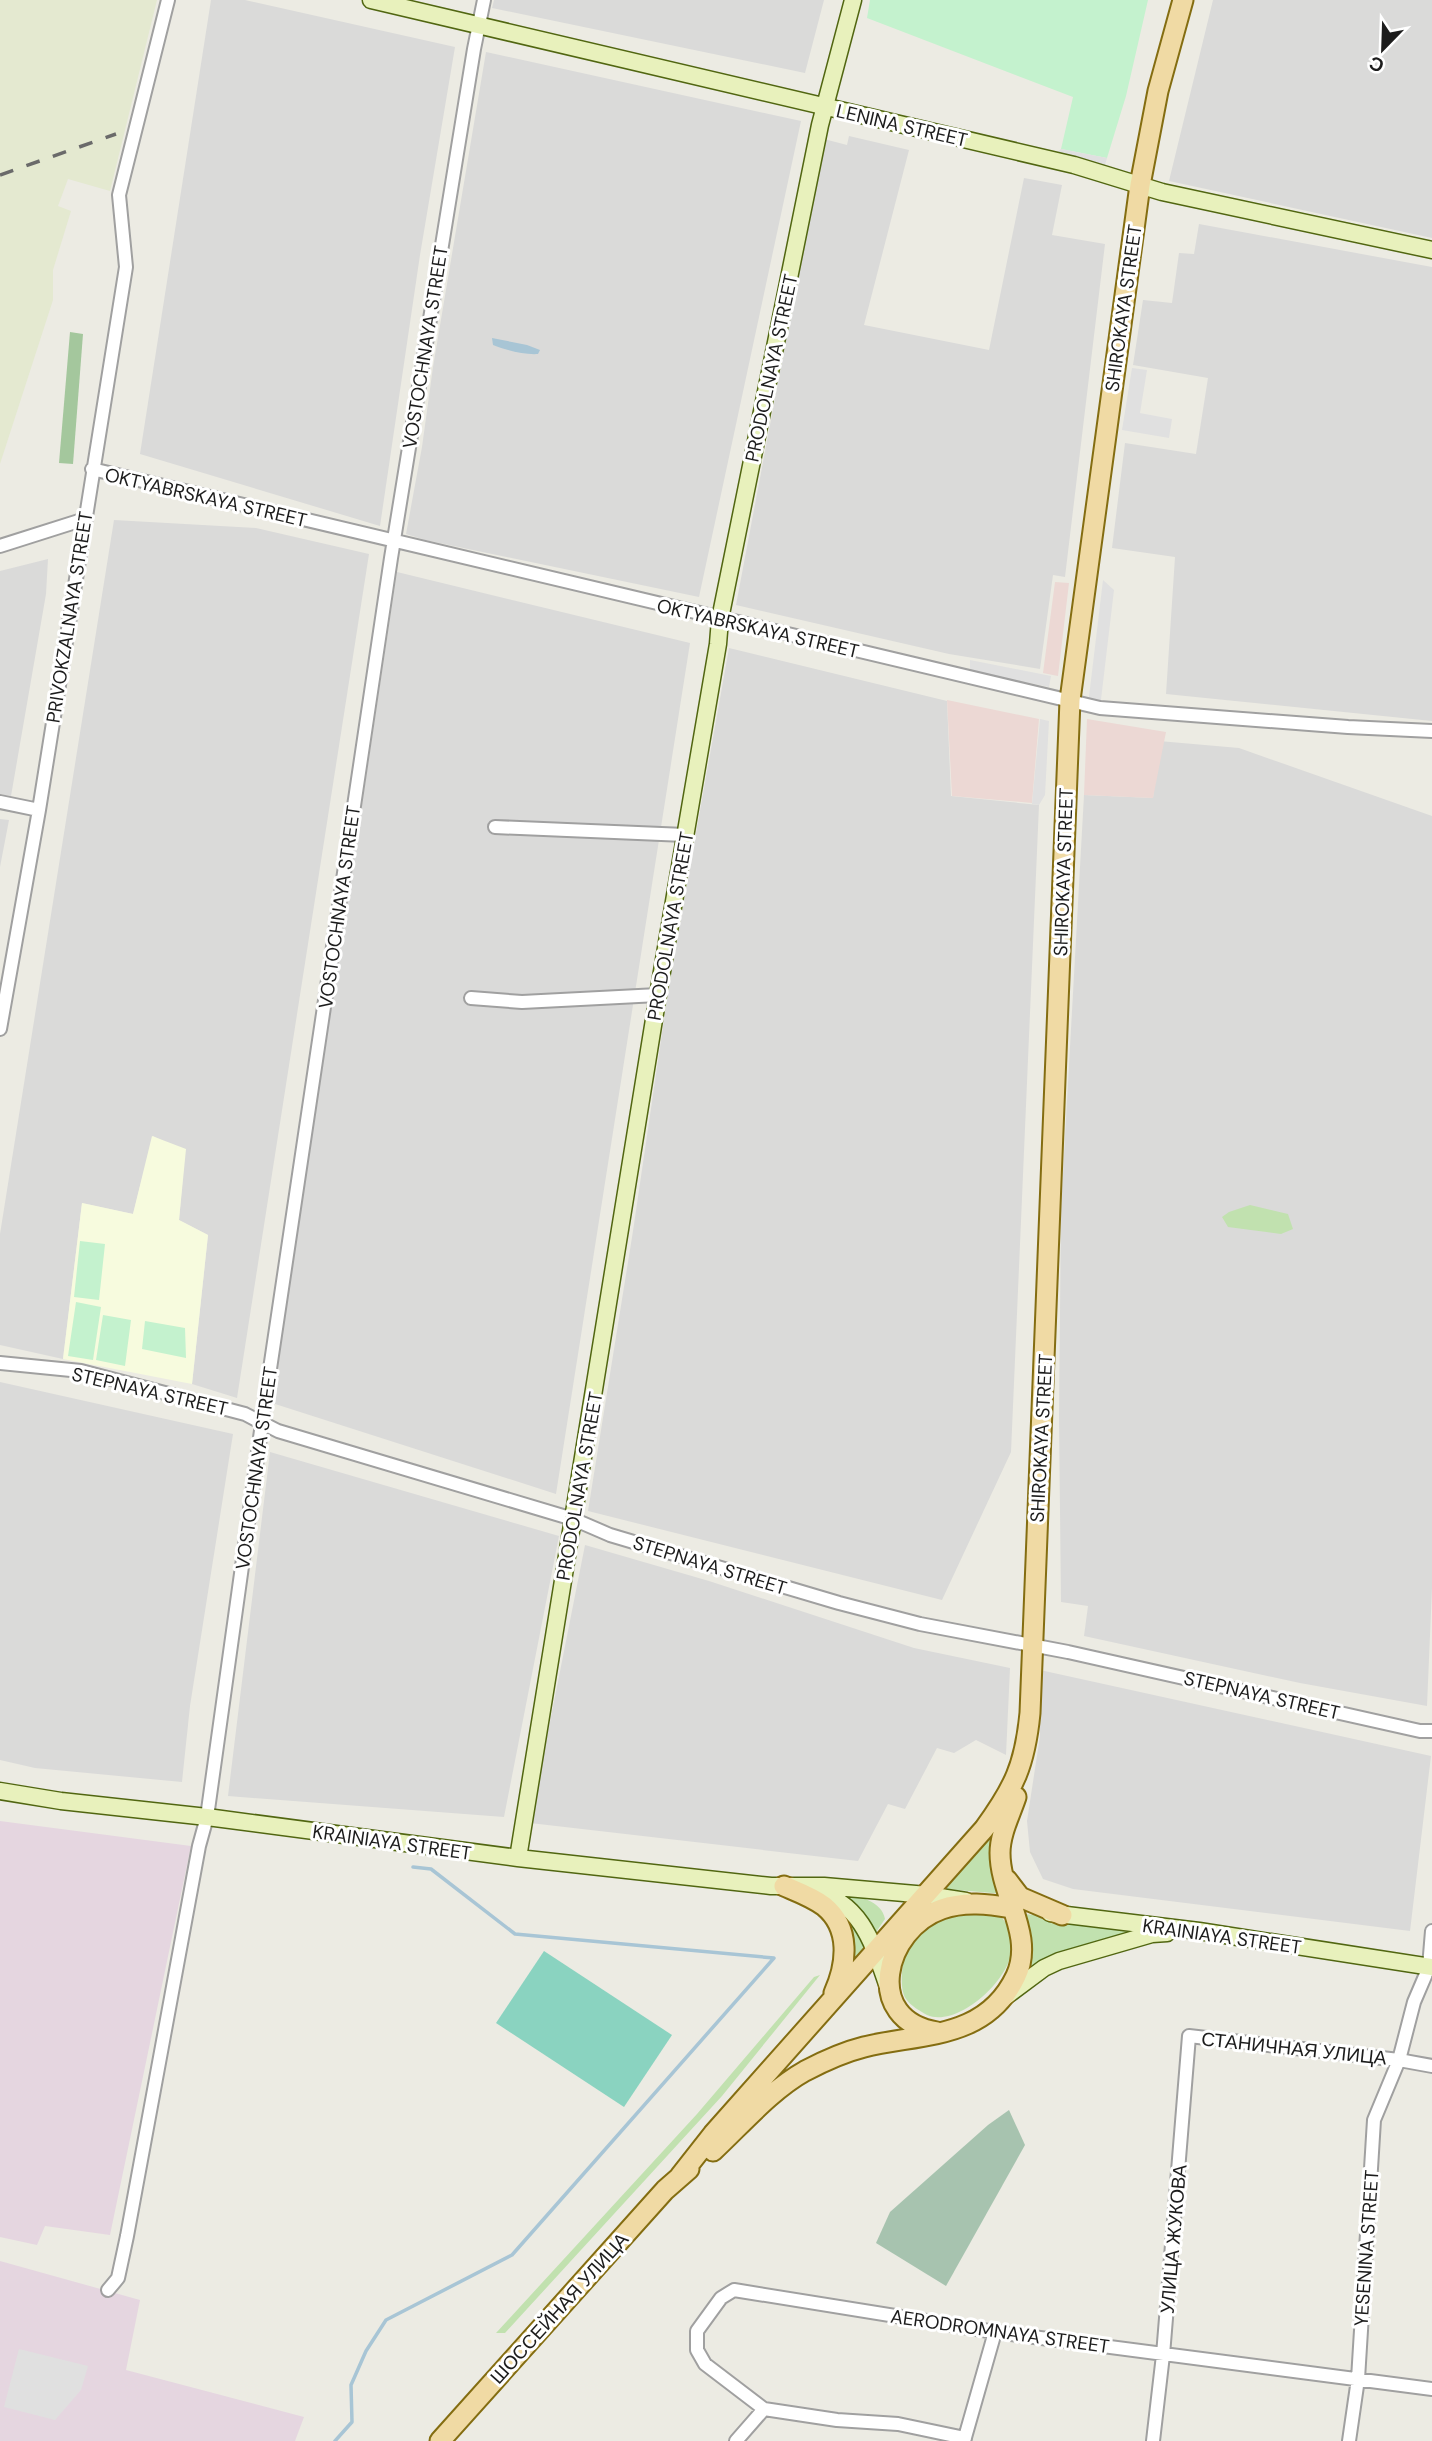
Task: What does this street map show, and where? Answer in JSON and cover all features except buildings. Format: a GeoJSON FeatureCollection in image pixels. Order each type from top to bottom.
{"type":"FeatureCollection","features":[{"type":"Feature","properties":{"kind":"main road","name":"SHIROKAYA STREET"},"geometry":{"type":"LineString","coordinates":[[1025,1752],[1032,1646],[1070,700],[1140,185],[1158,90],[1183,0]]}},
{"type":"Feature","properties":{"kind":"main road"},"geometry":{"type":"LineString","coordinates":[[680,2176],[710,2154],[754,2112],[803,2072],[838,2055],[865,2047],[942,2033],[975,2020],[1000,2001],[1021,1961],[1021,1934],[1002,1874],[1000,1852],[1004,1829],[1025,1776],[1025,1752]]}},
{"type":"Feature","properties":{"kind":"main road"},"geometry":{"type":"LineString","coordinates":[[680,2176],[713,2134],[928,1895],[996,1813],[1014,1784],[1025,1752]]}},
{"type":"Feature","properties":{"kind":"main road"},"geometry":{"type":"LineString","coordinates":[[1002,1874],[1020,1897],[1062,1915]]}},
{"type":"Feature","properties":{"kind":"main road"},"geometry":{"type":"LineString","coordinates":[[785,1886],[822,1905],[842,1931],[845,1960],[829,2004]]}},
{"type":"Feature","properties":{"kind":"main road"},"geometry":{"type":"LineString","coordinates":[[942,2033],[922,2030],[910,2023],[893,2003],[887,1975],[899,1947],[919,1920],[942,1909],[966,1904],[1011,1908]]}},
{"type":"Feature","properties":{"kind":"main road"},"geometry":{"type":"LineString","coordinates":[[899,1947],[908,1916]]}},
{"type":"Feature","properties":{"kind":"main road","name":"ШОССЕЙНАЯ УЛИЦА"},"geometry":{"type":"LineString","coordinates":[[440,2441],[680,2176]]}},
{"type":"Feature","properties":{"kind":"street","name":"PRIVOKZALNAYA STREET"},"geometry":{"type":"LineString","coordinates":[[0,1029],[126,267],[119,195],[168,0]]}},
{"type":"Feature","properties":{"kind":"street","name":"LENINA STREET"},"geometry":{"type":"LineString","coordinates":[[371,0],[1074,165],[1140,185],[1432,250]]}},
{"type":"Feature","properties":{"kind":"street","name":"VOSTOCHNAYA STREET"},"geometry":{"type":"LineString","coordinates":[[108,2290],[118,2277],[127,2236],[199,1846],[207,1817],[262,1423],[394,541],[484,0]]}},
{"type":"Feature","properties":{"kind":"street","name":"PRODOLNAYA STREET"},"geometry":{"type":"LineString","coordinates":[[518,1858],[720,619],[825,107],[853,0]]}},
{"type":"Feature","properties":{"kind":"street","name":"OKTYABRSKAYA STREET"},"geometry":{"type":"LineString","coordinates":[[92,470],[1100,708],[1432,731]]}},
{"type":"Feature","properties":{"kind":"street"},"geometry":{"type":"LineString","coordinates":[[0,546],[85,519]]}},
{"type":"Feature","properties":{"kind":"street"},"geometry":{"type":"LineString","coordinates":[[0,802],[38,810]]}},
{"type":"Feature","properties":{"kind":"street"},"geometry":{"type":"LineString","coordinates":[[495,827],[685,835]]}},
{"type":"Feature","properties":{"kind":"street"},"geometry":{"type":"LineString","coordinates":[[471,998],[522,1002],[658,995]]}},
{"type":"Feature","properties":{"kind":"street","name":"STEPNAYA STREET"},"geometry":{"type":"LineString","coordinates":[[0,1363],[81,1371],[245,1414],[278,1432],[573,1519],[610,1535],[839,1604],[919,1624],[1068,1652],[1420,1731],[1432,1731]]}},
{"type":"Feature","properties":{"kind":"street","name":"KRAINIAYA STREET"},"geometry":{"type":"LineString","coordinates":[[0,1791],[518,1858],[785,1886]]}},
{"type":"Feature","properties":{"kind":"street"},"geometry":{"type":"LineString","coordinates":[[785,1886],[824,1886],[928,1895],[989,1904]]}},
{"type":"Feature","properties":{"kind":"street"},"geometry":{"type":"LineString","coordinates":[[785,1886],[820,1893],[850,1908],[859,1919],[876,1952],[893,2003]]}},
{"type":"Feature","properties":{"kind":"street","name":"KRAINIAYA STREET"},"geometry":{"type":"LineString","coordinates":[[1011,1908],[1199,1931],[1430,1967]]}},
{"type":"Feature","properties":{"kind":"street"},"geometry":{"type":"LineString","coordinates":[[1000,2001],[1044,1968],[1071,1957],[1152,1934],[1199,1931]]}},
{"type":"Feature","properties":{"kind":"street","name":"YESENINA STREET"},"geometry":{"type":"LineString","coordinates":[[1349,2441],[1358,2379],[1374,2120],[1399,2060],[1414,2002],[1430,1967],[1432,1931]]}},
{"type":"Feature","properties":{"kind":"street","name":"СТАНИЧНАЯ УЛИЦА"},"geometry":{"type":"LineString","coordinates":[[1189,2036],[1432,2066]]}},
{"type":"Feature","properties":{"kind":"street","name":"УЛИЦА ЖУКОВА"},"geometry":{"type":"LineString","coordinates":[[1153,2441],[1163,2355],[1189,2036]]}},
{"type":"Feature","properties":{"kind":"street","name":"AERODROMNAYA STREET"},"geometry":{"type":"LineString","coordinates":[[764,2409],[705,2364],[697,2350],[697,2331],[721,2298],[734,2290],[995,2332],[1432,2389]]}},
{"type":"Feature","properties":{"kind":"street"},"geometry":{"type":"LineString","coordinates":[[736,2441],[764,2409],[837,2420],[898,2424],[964,2439],[995,2332]]}},
{"type":"Feature","properties":{"kind":"shaded area"},"geometry":{"type":"Polygon","coordinates":[[[0,0],[157,0],[110,191],[68,179],[58,206],[71,211],[53,270],[53,300],[0,464],[0,0]]]}},
{"type":"Feature","properties":{"kind":"shaded area"},"geometry":{"type":"Polygon","coordinates":[[[211,0],[245,0],[455,47],[420,255],[380,526],[140,454],[211,0]]]}},
{"type":"Feature","properties":{"kind":"shaded area"},"geometry":{"type":"Polygon","coordinates":[[[494,0],[824,0],[805,73],[492,8],[494,0]]]}},
{"type":"Feature","properties":{"kind":"shaded area"},"geometry":{"type":"Polygon","coordinates":[[[1213,0],[1432,0],[1432,238],[1169,181],[1213,0]]]}},
{"type":"Feature","properties":{"kind":"shaded area"},"geometry":{"type":"Polygon","coordinates":[[[486,52],[801,121],[699,597],[406,534],[486,52]]]}},
{"type":"Feature","properties":{"kind":"shaded area"},"geometry":{"type":"Polygon","coordinates":[[[849,136],[909,150],[864,325],[989,350],[1024,178],[1062,185],[1052,235],[1105,244],[1065,577],[1053,575],[1040,669],[949,654],[736,605],[824,139],[847,145],[849,136]]]}},
{"type":"Feature","properties":{"kind":"shaded area"},"geometry":{"type":"Polygon","coordinates":[[[1061,149],[1107,158],[1104,168],[1055,154],[1061,149]]]}},
{"type":"Feature","properties":{"kind":"shaded area"},"geometry":{"type":"Polygon","coordinates":[[[1199,224],[1432,267],[1432,721],[1166,694],[1175,557],[1112,548],[1125,443],[1196,454],[1208,378],[1133,365],[1143,300],[1172,303],[1179,253],[1194,254],[1199,224]]]}},
{"type":"Feature","properties":{"kind":"shaded area"},"geometry":{"type":"Polygon","coordinates":[[[1132,368],[1147,370],[1140,413],[1172,419],[1169,438],[1122,430],[1132,368]]]}},
{"type":"Feature","properties":{"kind":"shaded area"},"geometry":{"type":"Polygon","coordinates":[[[114,520],[256,528],[369,554],[237,1398],[192,1384],[208,1235],[179,1220],[185,1152],[153,1136],[133,1214],[82,1203],[63,1359],[0,1345],[0,1234],[114,520]]]}},
{"type":"Feature","properties":{"kind":"shaded area"},"geometry":{"type":"Polygon","coordinates":[[[48,559],[46,594],[11,796],[0,794],[0,571],[48,559]]]}},
{"type":"Feature","properties":{"kind":"shaded area"},"geometry":{"type":"Polygon","coordinates":[[[397,572],[690,643],[556,1494],[272,1403],[397,572]]]}},
{"type":"Feature","properties":{"kind":"shaded area"},"geometry":{"type":"Polygon","coordinates":[[[1103,580],[1114,590],[1100,708],[1088,705],[1103,580]]]}},
{"type":"Feature","properties":{"kind":"shaded area"},"geometry":{"type":"Polygon","coordinates":[[[1055,582],[1069,583],[1058,676],[1043,673],[1055,582]]]}},
{"type":"Feature","properties":{"kind":"shaded area"},"geometry":{"type":"Polygon","coordinates":[[[729,648],[947,701],[951,796],[1039,805],[1011,1452],[942,1600],[588,1511],[670,979],[729,648]]]}},
{"type":"Feature","properties":{"kind":"shaded area"},"geometry":{"type":"Polygon","coordinates":[[[970,660],[1051,676],[1049,687],[970,671],[970,660]]]}},
{"type":"Feature","properties":{"kind":"shaded area"},"geometry":{"type":"Polygon","coordinates":[[[947,700],[1039,719],[1032,803],[952,796],[947,700]]]}},
{"type":"Feature","properties":{"kind":"shaded area"},"geometry":{"type":"Polygon","coordinates":[[[1040,719],[1049,721],[1045,795],[1039,805],[1032,804],[1040,719]]]}},
{"type":"Feature","properties":{"kind":"shaded area"},"geometry":{"type":"Polygon","coordinates":[[[1087,719],[1166,732],[1153,798],[1084,795],[1087,719]]]}},
{"type":"Feature","properties":{"kind":"shaded area"},"geometry":{"type":"Polygon","coordinates":[[[1159,741],[1239,748],[1432,816],[1432,1588],[1427,1706],[1300,1683],[1084,1636],[1088,1606],[1061,1602],[1061,1209],[1084,795],[1153,798],[1159,741]]]}},
{"type":"Feature","properties":{"kind":"shaded area"},"geometry":{"type":"Polygon","coordinates":[[[0,819],[9,820],[0,867],[0,819]]]}},
{"type":"Feature","properties":{"kind":"shaded area"},"geometry":{"type":"Polygon","coordinates":[[[152,1136],[186,1149],[179,1220],[208,1235],[192,1384],[63,1359],[82,1203],[133,1214],[152,1136]]]}},
{"type":"Feature","properties":{"kind":"shaded area"},"geometry":{"type":"Polygon","coordinates":[[[0,1382],[233,1434],[190,1706],[182,1782],[35,1768],[0,1760],[0,1382]]]}},
{"type":"Feature","properties":{"kind":"shaded area"},"geometry":{"type":"Polygon","coordinates":[[[270,1452],[559,1536],[504,1817],[228,1796],[270,1452]]]}},
{"type":"Feature","properties":{"kind":"shaded area"},"geometry":{"type":"Polygon","coordinates":[[[585,1545],[709,1581],[914,1648],[1010,1668],[1006,1755],[976,1740],[954,1753],[937,1748],[905,1809],[888,1804],[858,1861],[530,1823],[585,1545]]]}},
{"type":"Feature","properties":{"kind":"shaded area"},"geometry":{"type":"Polygon","coordinates":[[[1040,1670],[1431,1756],[1410,1931],[1073,1889],[1043,1879],[1030,1852],[1027,1821],[1040,1736],[1040,1670]]]}},
{"type":"Feature","properties":{"kind":"shaded area"},"geometry":{"type":"Polygon","coordinates":[[[0,1821],[191,1846],[110,2235],[45,2226],[37,2245],[0,2237],[0,1821]]]}},
{"type":"Feature","properties":{"kind":"shaded area"},"geometry":{"type":"Polygon","coordinates":[[[1009,2110],[1025,2145],[946,2286],[876,2243],[890,2212],[988,2125],[1009,2110]]]}},
{"type":"Feature","properties":{"kind":"shaded area"},"geometry":{"type":"Polygon","coordinates":[[[0,2261],[140,2300],[126,2370],[304,2417],[295,2441],[0,2441],[0,2261]]]}},
{"type":"Feature","properties":{"kind":"shaded area"},"geometry":{"type":"Polygon","coordinates":[[[19,2349],[88,2366],[81,2390],[55,2420],[4,2407],[19,2349]]]}},
{"type":"Feature","properties":{"kind":"green space"},"geometry":{"type":"Polygon","coordinates":[[[870,0],[1148,0],[1126,96],[1107,158],[1061,149],[1073,97],[867,18],[870,0]]]}},
{"type":"Feature","properties":{"kind":"green space"},"geometry":{"type":"Polygon","coordinates":[[[70,332],[83,334],[73,464],[59,463],[70,332]]]}},
{"type":"Feature","properties":{"kind":"green space"},"geometry":{"type":"Polygon","coordinates":[[[1250,1205],[1288,1214],[1293,1229],[1281,1234],[1228,1227],[1222,1217],[1250,1205]]]}},
{"type":"Feature","properties":{"kind":"green space"},"geometry":{"type":"Polygon","coordinates":[[[80,1241],[105,1244],[99,1300],[74,1297],[80,1241]]]}},
{"type":"Feature","properties":{"kind":"green space"},"geometry":{"type":"Polygon","coordinates":[[[76,1302],[101,1307],[93,1360],[68,1356],[76,1302]]]}},
{"type":"Feature","properties":{"kind":"green space"},"geometry":{"type":"Polygon","coordinates":[[[103,1315],[131,1320],[125,1366],[96,1360],[103,1315]]]}},
{"type":"Feature","properties":{"kind":"green space"},"geometry":{"type":"Polygon","coordinates":[[[145,1321],[185,1328],[186,1358],[142,1349],[145,1321]]]}},
{"type":"Feature","properties":{"kind":"green space"},"geometry":{"type":"Polygon","coordinates":[[[992,1834],[994,1865],[1004,1894],[946,1889],[992,1834]]]}},
{"type":"Feature","properties":{"kind":"green space"},"geometry":{"type":"Polygon","coordinates":[[[841,1894],[868,1900],[883,1913],[885,1919],[872,1938],[841,1894]]]}},
{"type":"Feature","properties":{"kind":"green space"},"geometry":{"type":"Polygon","coordinates":[[[843,1906],[868,1946],[847,1970],[843,1906]]]}},
{"type":"Feature","properties":{"kind":"green space"},"geometry":{"type":"Polygon","coordinates":[[[958,1910],[992,1913],[1002,1918],[1010,1929],[1013,1944],[1009,1960],[1001,1976],[973,2004],[957,2013],[941,2017],[927,2015],[910,2004],[903,1992],[902,1973],[906,1952],[919,1929],[958,1910]]]}},
{"type":"Feature","properties":{"kind":"green space"},"geometry":{"type":"Polygon","coordinates":[[[1025,1914],[1156,1929],[1070,1949],[1030,1968],[1031,1941],[1025,1914]]]}},
{"type":"Feature","properties":{"kind":"green space"},"geometry":{"type":"Polygon","coordinates":[[[544,1951],[672,2035],[624,2107],[496,2023],[544,1951]]]}},
{"type":"Feature","properties":{"kind":"green space"},"geometry":{"type":"Polygon","coordinates":[[[820,1975],[722,2096],[505,2333],[496,2333],[697,2114],[814,1977],[820,1975]]]}},
{"type":"Feature","properties":{"kind":"water"},"geometry":{"type":"Polygon","coordinates":[[[492,338],[540,350],[538,354],[533,354],[509,350],[493,345],[492,338]]]}},
{"type":"Feature","properties":{"kind":"waterway"},"geometry":{"type":"LineString","coordinates":[[335,2441],[352,2422],[351,2385],[366,2351],[386,2320],[512,2255],[774,1958],[515,1934],[431,1869],[413,1867]]}},
{"type":"Feature","properties":{"kind":"railway"},"geometry":{"type":"LineString","coordinates":[[0,175],[116,134]]}}]}
